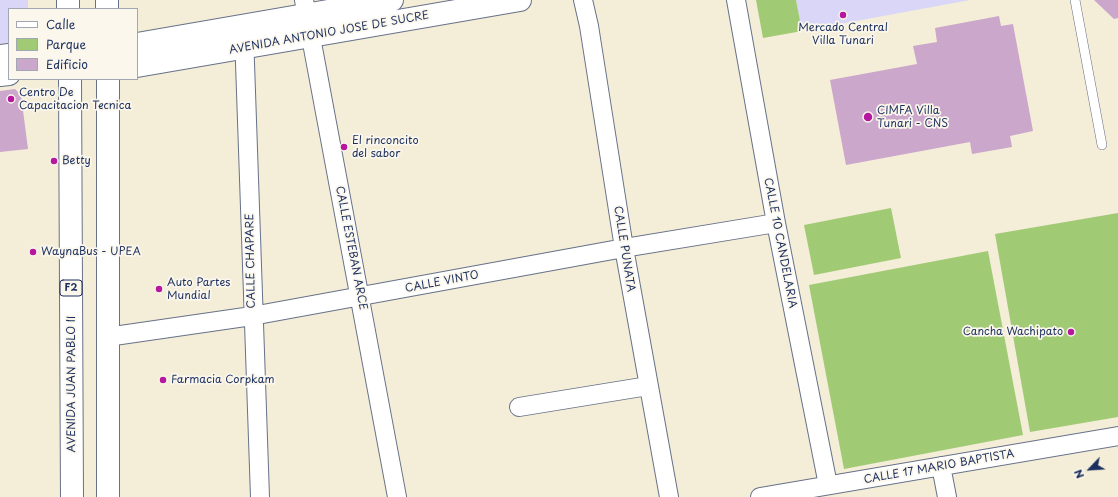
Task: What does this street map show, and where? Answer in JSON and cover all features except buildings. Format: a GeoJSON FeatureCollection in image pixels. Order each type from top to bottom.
{"type":"FeatureCollection","features":[{"type":"Feature","properties":{"kind":"main road","name":"AVENIDA ANTONIO JOSE DE SUCRE"},"geometry":{"type":"LineString","coordinates":[[138,44],[243,26],[306,7],[392,0]]}},
{"type":"Feature","properties":{"kind":"main road","name":"AVENIDA ANTONIO JOSE DE SUCRE"},"geometry":{"type":"LineString","coordinates":[[138,66],[520,0]]}},
{"type":"Feature","properties":{"kind":"main road","name":"AVENIDA JUAN PABLO II"},"geometry":{"type":"LineString","coordinates":[[70,80],[72,497]]}},
{"type":"Feature","properties":{"kind":"main road"},"geometry":{"type":"LineString","coordinates":[[108,80],[108,497]]}},
{"type":"Feature","properties":{"kind":"street","name":"CALLE PUNATA"},"geometry":{"type":"LineString","coordinates":[[583,0],[589,26],[624,248],[669,497]]}},
{"type":"Feature","properties":{"kind":"street","name":"CALLE 10 CANDELARIA"},"geometry":{"type":"LineString","coordinates":[[736,0],[776,223],[828,486]]}},
{"type":"Feature","properties":{"kind":"street","name":"CALLE ESTEBAN ARCE"},"geometry":{"type":"LineString","coordinates":[[306,7],[310,36],[361,297],[397,497]]}},
{"type":"Feature","properties":{"kind":"street","name":"CALLE CHAPARE"},"geometry":{"type":"LineString","coordinates":[[243,26],[246,48],[252,316],[260,497]]}},
{"type":"Feature","properties":{"kind":"street","name":"CALLE VINTO"},"geometry":{"type":"LineString","coordinates":[[107,337],[252,316],[624,248],[776,223]]}},
{"type":"Feature","properties":{"kind":"street"},"geometry":{"type":"LineString","coordinates":[[519,408],[648,386]]}},
{"type":"Feature","properties":{"kind":"street","name":"CALLE 17 MARIO BAPTISTA"},"geometry":{"type":"LineString","coordinates":[[760,497],[1118,436]]}},
{"type":"Feature","properties":{"kind":"street"},"geometry":{"type":"LineString","coordinates":[[941,466],[947,497]]}},
{"type":"Feature","properties":{"kind":"lane"},"geometry":{"type":"LineString","coordinates":[[1074,0],[1102,145]]}},
{"type":"Feature","properties":{"kind":"shaded area"},"geometry":{"type":"Polygon","coordinates":[[[0,0],[28,0],[28,8],[8,8],[8,46],[0,47],[0,0]]]}},
{"type":"Feature","properties":{"kind":"shaded area","name":"Mercado Central Villa Tunari"},"geometry":{"type":"Polygon","coordinates":[[[796,0],[970,0],[802,31],[796,0]]]}},
{"type":"Feature","properties":{"kind":"green space"},"geometry":{"type":"Polygon","coordinates":[[[756,0],[796,0],[802,31],[763,38],[756,0]]]}},
{"type":"Feature","properties":{"kind":"green space"},"geometry":{"type":"Polygon","coordinates":[[[891,208],[901,258],[814,275],[804,225],[891,208]]]}},
{"type":"Feature","properties":{"kind":"green space","name":"Cancha Wachipato"},"geometry":{"type":"Polygon","coordinates":[[[1118,213],[1118,417],[1030,432],[995,234],[1118,213]]]}},
{"type":"Feature","properties":{"kind":"green space"},"geometry":{"type":"Polygon","coordinates":[[[988,251],[1023,435],[844,469],[809,285],[988,251]]]}},
{"type":"Feature","properties":{"kind":"place","name":"Mercado Central Villa Tunari"},"geometry":{"type":"Point","coordinates":[843,15]}},
{"type":"Feature","properties":{"kind":"place","name":"Centro De Capacitacion Tecnica"},"geometry":{"type":"Point","coordinates":[11,99]}},
{"type":"Feature","properties":{"kind":"place","name":"CIMFA Villa Tunari - CNS"},"geometry":{"type":"Point","coordinates":[868,117]}},
{"type":"Feature","properties":{"kind":"place","name":"El rinconcito del sabor"},"geometry":{"type":"Point","coordinates":[344,147]}},
{"type":"Feature","properties":{"kind":"place","name":"Betty"},"geometry":{"type":"Point","coordinates":[54,161]}},
{"type":"Feature","properties":{"kind":"place","name":"WaynaBus - UPEA"},"geometry":{"type":"Point","coordinates":[33,252]}},
{"type":"Feature","properties":{"kind":"place","name":"Auto Partes Mundial"},"geometry":{"type":"Point","coordinates":[159,289]}},
{"type":"Feature","properties":{"kind":"place","name":"Cancha Wachipato"},"geometry":{"type":"Point","coordinates":[1071,332]}},
{"type":"Feature","properties":{"kind":"place","name":"Farmacia Corpkam"},"geometry":{"type":"Point","coordinates":[163,380]}}]}
